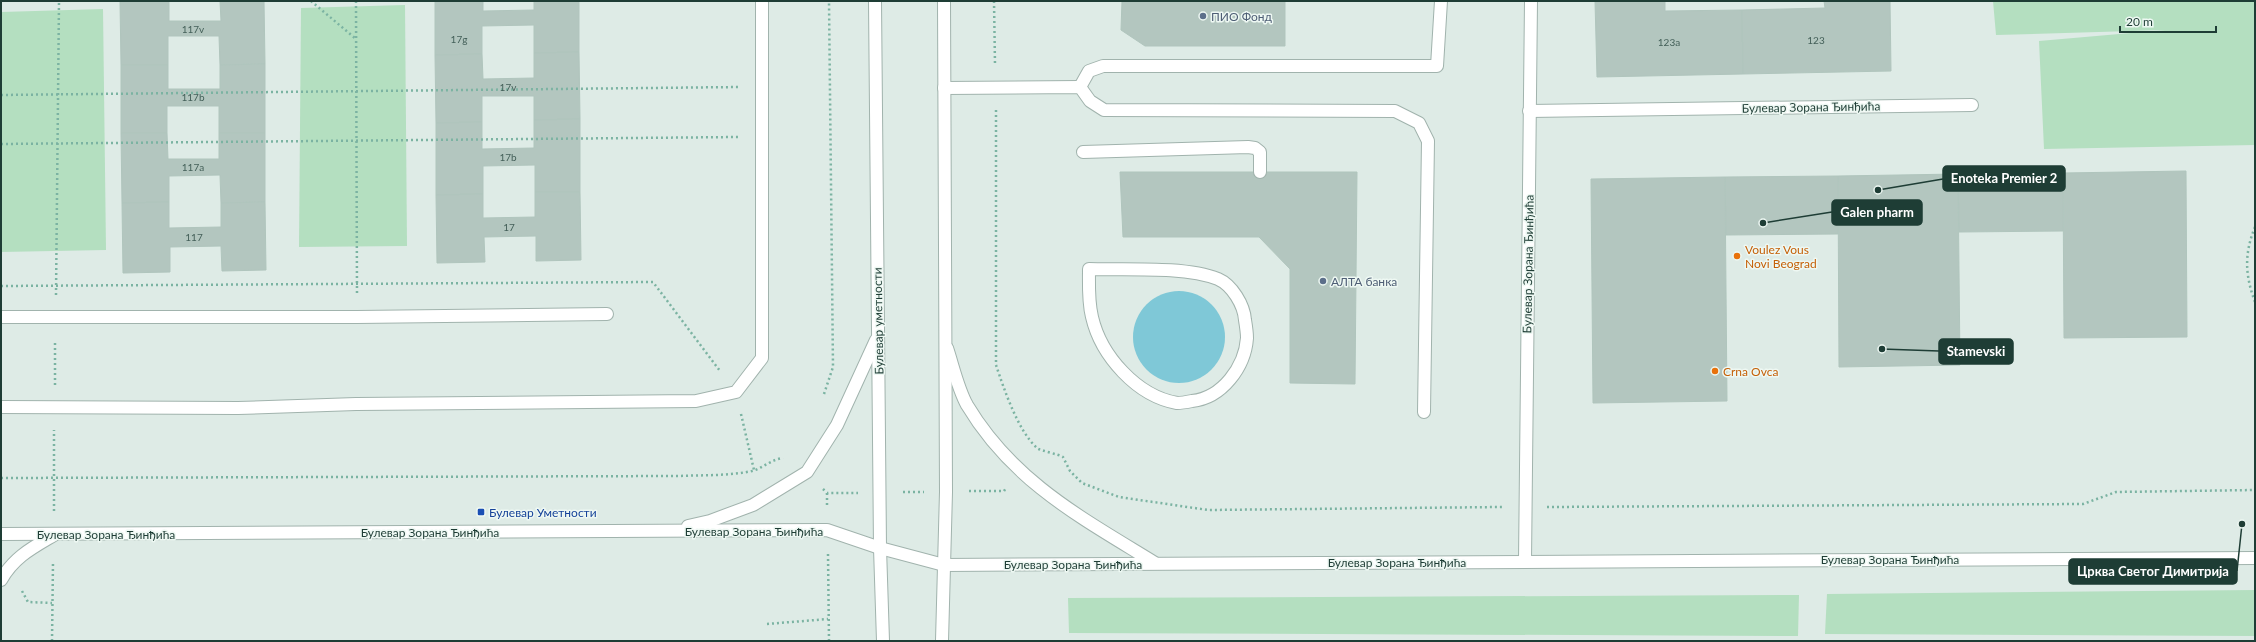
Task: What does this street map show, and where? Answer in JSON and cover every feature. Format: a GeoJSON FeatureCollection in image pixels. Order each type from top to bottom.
{"type":"FeatureCollection","features":[{"type":"Feature","properties":{"kind":"street"},"geometry":{"type":"LineString","coordinates":[[1,407],[238,408],[356,404],[696,401],[736,392],[762,358],[762,1]]}},
{"type":"Feature","properties":{"kind":"street","name":"Булевар уметности"},"geometry":{"type":"LineString","coordinates":[[875,1],[880,548],[883,641]]}},
{"type":"Feature","properties":{"kind":"street"},"geometry":{"type":"LineString","coordinates":[[942,641],[946,492],[944,337],[944,1]]}},
{"type":"Feature","properties":{"kind":"street"},"geometry":{"type":"LineString","coordinates":[[1080,87],[1089,71],[1103,66],[1437,66],[1441,1]]}},
{"type":"Feature","properties":{"kind":"street","name":"Булевар Зорана Ђинђића"},"geometry":{"type":"LineString","coordinates":[[1525,561],[1531,1]]}},
{"type":"Feature","properties":{"kind":"street"},"geometry":{"type":"LineString","coordinates":[[944,88],[1080,87]]}},
{"type":"Feature","properties":{"kind":"street"},"geometry":{"type":"LineString","coordinates":[[1080,87],[1090,102],[1104,110],[1395,111],[1419,123],[1428,141],[1424,412]]}},
{"type":"Feature","properties":{"kind":"street","name":"Булевар Зорана Ђинђића"},"geometry":{"type":"LineString","coordinates":[[1529,111],[1972,105]]}},
{"type":"Feature","properties":{"kind":"street"},"geometry":{"type":"LineString","coordinates":[[1083,152],[1248,147],[1255,148],[1260,152],[1260,172]]}},
{"type":"Feature","properties":{"kind":"street"},"geometry":{"type":"LineString","coordinates":[[1089,269],[1197,272],[1220,280],[1237,296],[1245,314],[1247,338],[1242,360],[1231,379],[1214,394],[1200,400],[1178,403],[1151,393],[1134,382],[1119,368],[1100,339],[1092,318],[1089,298],[1089,269]]}},
{"type":"Feature","properties":{"kind":"street"},"geometry":{"type":"LineString","coordinates":[[1,317],[357,317],[607,314]]}},
{"type":"Feature","properties":{"kind":"street"},"geometry":{"type":"LineString","coordinates":[[669,531],[710,521],[753,504],[808,472],[837,425],[878,335]]}},
{"type":"Feature","properties":{"kind":"street"},"geometry":{"type":"LineString","coordinates":[[944,337],[967,404],[1020,472],[1045,493],[1084,521],[1156,564]]}},
{"type":"Feature","properties":{"kind":"street","name":"Булевар Зорана Ђинђића"},"geometry":{"type":"LineString","coordinates":[[1,534],[827,530],[880,548],[944,565],[2255,558]]}},
{"type":"Feature","properties":{"kind":"street"},"geometry":{"type":"LineString","coordinates":[[1,580],[8,566],[21,555],[54,534]]}},
{"type":"Feature","properties":{"kind":"path"},"geometry":{"type":"LineString","coordinates":[[53,478],[59,1]]}},
{"type":"Feature","properties":{"kind":"path"},"geometry":{"type":"LineString","coordinates":[[311,1],[356,39]]}},
{"type":"Feature","properties":{"kind":"path"},"geometry":{"type":"LineString","coordinates":[[356,1],[356,284]]}},
{"type":"Feature","properties":{"kind":"path"},"geometry":{"type":"LineString","coordinates":[[823,398],[833,367],[829,1]]}},
{"type":"Feature","properties":{"kind":"path"},"geometry":{"type":"LineString","coordinates":[[994,1],[996,87],[996,365],[1008,400],[1027,435],[1038,449],[1064,457],[1070,471],[1082,483],[1094,488],[1119,496],[1208,510],[2083,504],[2116,492],[2255,490]]}},
{"type":"Feature","properties":{"kind":"path"},"geometry":{"type":"LineString","coordinates":[[1,95],[762,87]]}},
{"type":"Feature","properties":{"kind":"path"},"geometry":{"type":"LineString","coordinates":[[1,144],[763,137]]}},
{"type":"Feature","properties":{"kind":"path"},"geometry":{"type":"LineString","coordinates":[[2255,227],[2248,245],[2248,282],[2255,302]]}},
{"type":"Feature","properties":{"kind":"path"},"geometry":{"type":"LineString","coordinates":[[1,286],[653,282],[736,392],[754,470]]}},
{"type":"Feature","properties":{"kind":"path"},"geometry":{"type":"LineString","coordinates":[[827,493],[1004,491],[1038,449]]}},
{"type":"Feature","properties":{"kind":"path"},"geometry":{"type":"LineString","coordinates":[[1,478],[678,476],[733,474],[754,470],[776,459],[786,458],[808,472],[827,493],[829,641]]}},
{"type":"Feature","properties":{"kind":"path"},"geometry":{"type":"LineString","coordinates":[[22,591],[28,602],[52,603]]}},
{"type":"Feature","properties":{"kind":"path"},"geometry":{"type":"LineString","coordinates":[[767,624],[828,619]]}},
{"type":"Feature","properties":{"kind":"green space"},"geometry":{"type":"Polygon","coordinates":[[[1993,1],[2255,1],[2255,145],[2044,149],[2039,41],[2165,30],[1996,35],[1993,1]]]}},
{"type":"Feature","properties":{"kind":"green space"},"geometry":{"type":"Polygon","coordinates":[[[405,5],[407,246],[299,247],[301,8],[405,5]]]}},
{"type":"Feature","properties":{"kind":"green space"},"geometry":{"type":"Polygon","coordinates":[[[103,9],[106,250],[1,252],[1,12],[103,9]]]}},
{"type":"Feature","properties":{"kind":"green space"},"geometry":{"type":"Polygon","coordinates":[[[2255,590],[2255,636],[1825,634],[1827,594],[2255,590]]]}},
{"type":"Feature","properties":{"kind":"green space"},"geometry":{"type":"Polygon","coordinates":[[[1799,595],[1798,636],[1069,633],[1068,598],[1799,595]]]}},
{"type":"Feature","properties":{"kind":"water"},"geometry":{"type":"Polygon","coordinates":[[[1179,291],[1197,295],[1212,304],[1221,319],[1225,337],[1221,355],[1212,370],[1197,379],[1179,383],[1161,379],[1146,370],[1137,355],[1133,337],[1137,319],[1146,304],[1161,295],[1179,291]]]}},
{"type":"Feature","properties":{"kind":"building"},"geometry":{"type":"Polygon","coordinates":[[[120,1],[169,1],[169,21],[221,21],[220,1],[264,1],[265,64],[220,65],[219,36],[168,36],[168,65],[121,65],[120,1]]]}},
{"type":"Feature","properties":{"kind":"building"},"geometry":{"type":"Polygon","coordinates":[[[435,1],[483,1],[483,11],[534,10],[534,1],[579,1],[579,52],[534,53],[534,25],[482,26],[482,54],[435,55],[435,1]]]}},
{"type":"Feature","properties":{"kind":"building","name":"ПИО Фонд"},"geometry":{"type":"Polygon","coordinates":[[[1122,1],[1285,1],[1285,46],[1145,46],[1121,30],[1122,1]]]}},
{"type":"Feature","properties":{"kind":"building"},"geometry":{"type":"Polygon","coordinates":[[[1595,1],[1665,1],[1665,11],[1742,10],[1743,74],[1597,77],[1595,1]]]}},
{"type":"Feature","properties":{"kind":"building"},"geometry":{"type":"Polygon","coordinates":[[[1824,1],[1890,1],[1891,71],[1743,74],[1742,10],[1825,8],[1824,1]]]}},
{"type":"Feature","properties":{"kind":"building"},"geometry":{"type":"Polygon","coordinates":[[[579,52],[580,119],[534,120],[534,96],[482,96],[482,122],[436,123],[435,55],[482,54],[483,79],[534,78],[534,53],[579,52]]]}},
{"type":"Feature","properties":{"kind":"building"},"geometry":{"type":"Polygon","coordinates":[[[265,64],[265,133],[219,133],[219,106],[167,106],[167,133],[121,133],[121,65],[168,65],[168,89],[220,89],[220,65],[265,64]]]}},
{"type":"Feature","properties":{"kind":"building"},"geometry":{"type":"Polygon","coordinates":[[[580,119],[580,192],[535,192],[535,165],[483,166],[483,194],[436,195],[436,123],[482,122],[482,149],[534,148],[534,120],[580,119]]]}},
{"type":"Feature","properties":{"kind":"building"},"geometry":{"type":"Polygon","coordinates":[[[121,133],[167,133],[168,159],[219,159],[219,133],[265,133],[265,202],[221,203],[220,175],[169,176],[169,202],[122,203],[121,133]]]}},
{"type":"Feature","properties":{"kind":"building"},"geometry":{"type":"Polygon","coordinates":[[[2186,171],[2187,337],[2064,338],[2063,173],[2186,171]]]}},
{"type":"Feature","properties":{"kind":"building","name":"АЛТА банка"},"geometry":{"type":"Polygon","coordinates":[[[1120,172],[1357,172],[1355,384],[1290,383],[1290,269],[1259,237],[1123,237],[1120,172]]]}},
{"type":"Feature","properties":{"kind":"building"},"geometry":{"type":"Polygon","coordinates":[[[2063,173],[2063,231],[1959,232],[1958,174],[2063,173]]]}},
{"type":"Feature","properties":{"kind":"building"},"geometry":{"type":"Polygon","coordinates":[[[1958,174],[1960,365],[1839,367],[1838,176],[1958,174]]]}},
{"type":"Feature","properties":{"kind":"building"},"geometry":{"type":"Polygon","coordinates":[[[1838,176],[1838,234],[1726,235],[1725,177],[1838,176]]]}},
{"type":"Feature","properties":{"kind":"building"},"geometry":{"type":"Polygon","coordinates":[[[1725,177],[1727,401],[1593,403],[1591,179],[1725,177]]]}},
{"type":"Feature","properties":{"kind":"building"},"geometry":{"type":"Polygon","coordinates":[[[535,192],[580,192],[581,260],[536,261],[536,236],[484,237],[485,262],[437,263],[436,195],[483,194],[483,218],[535,217],[535,192]]]}},
{"type":"Feature","properties":{"kind":"building"},"geometry":{"type":"Polygon","coordinates":[[[169,202],[169,228],[221,227],[221,203],[265,202],[266,270],[222,271],[221,246],[170,247],[170,272],[123,273],[122,203],[169,202]]]}},
{"type":"Feature","properties":{"kind":"place","name":"ПИО Фонд"},"geometry":{"type":"Point","coordinates":[1203,16]}},
{"type":"Feature","properties":{"kind":"place","name":"Enoteka Premier 2"},"geometry":{"type":"Point","coordinates":[1878,190]}},
{"type":"Feature","properties":{"kind":"place","name":"Galen pharm"},"geometry":{"type":"Point","coordinates":[1763,223]}},
{"type":"Feature","properties":{"kind":"place","name":"Voulez Vous Novi Beograd"},"geometry":{"type":"Point","coordinates":[1737,256]}},
{"type":"Feature","properties":{"kind":"place","name":"АЛТА банка"},"geometry":{"type":"Point","coordinates":[1323,281]}},
{"type":"Feature","properties":{"kind":"place","name":"Stamevski"},"geometry":{"type":"Point","coordinates":[1882,349]}},
{"type":"Feature","properties":{"kind":"place","name":"Crna Ovca"},"geometry":{"type":"Point","coordinates":[1715,371]}},
{"type":"Feature","properties":{"kind":"place","name":"Булевар Уметности"},"geometry":{"type":"Point","coordinates":[481,512]}},
{"type":"Feature","properties":{"kind":"place","name":"Црква Светог Димитрија"},"geometry":{"type":"Point","coordinates":[2242,524]}}]}
